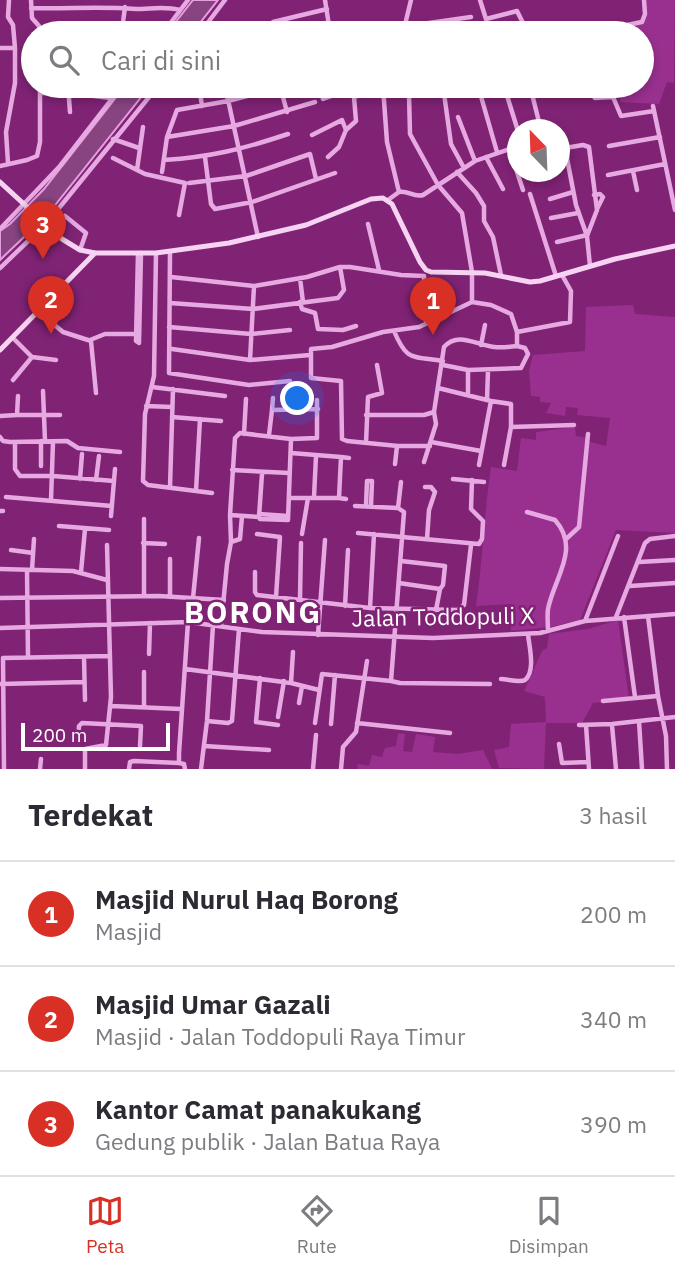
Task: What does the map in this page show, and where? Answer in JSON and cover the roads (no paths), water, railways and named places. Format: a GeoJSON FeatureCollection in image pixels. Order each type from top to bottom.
{"type":"FeatureCollection","features":[{"type":"Feature","properties":{"kind":"main road"},"geometry":{"type":"LineString","coordinates":[[0,182],[66,241],[80,250],[95,253],[156,253],[258,237],[306,225],[370,199],[388,200],[394,207],[425,273],[472,272],[530,282],[675,246]]}},
{"type":"Feature","properties":{"kind":"main road"},"geometry":{"type":"LineString","coordinates":[[0,350],[95,253]]}},
{"type":"Feature","properties":{"kind":"street"},"geometry":{"type":"LineString","coordinates":[[8,163],[6,132],[8,112],[15,90],[15,48],[13,24],[8,17],[9,0]]}},
{"type":"Feature","properties":{"kind":"street"},"geometry":{"type":"LineString","coordinates":[[31,0],[35,21]]}},
{"type":"Feature","properties":{"kind":"street"},"geometry":{"type":"LineString","coordinates":[[172,21],[188,0]]}},
{"type":"Feature","properties":{"kind":"street"},"geometry":{"type":"LineString","coordinates":[[209,21],[225,0]]}},
{"type":"Feature","properties":{"kind":"street"},"geometry":{"type":"LineString","coordinates":[[325,0],[328,21]]}},
{"type":"Feature","properties":{"kind":"street"},"geometry":{"type":"LineString","coordinates":[[406,21],[411,0]]}},
{"type":"Feature","properties":{"kind":"street"},"geometry":{"type":"LineString","coordinates":[[480,0],[486,19],[517,11],[522,21]]}},
{"type":"Feature","properties":{"kind":"street"},"geometry":{"type":"LineString","coordinates":[[642,21],[644,0]]}},
{"type":"Feature","properties":{"kind":"street"},"geometry":{"type":"LineString","coordinates":[[123,21],[125,7]]}},
{"type":"Feature","properties":{"kind":"street"},"geometry":{"type":"LineString","coordinates":[[32,8],[165,7],[180,10]]}},
{"type":"Feature","properties":{"kind":"street"},"geometry":{"type":"LineString","coordinates":[[277,21],[327,9]]}},
{"type":"Feature","properties":{"kind":"street"},"geometry":{"type":"LineString","coordinates":[[441,21],[471,17]]}},
{"type":"Feature","properties":{"kind":"street"},"geometry":{"type":"LineString","coordinates":[[0,48],[15,48]]}},
{"type":"Feature","properties":{"kind":"street"},"geometry":{"type":"LineString","coordinates":[[0,166],[37,156],[40,142],[40,98]]}},
{"type":"Feature","properties":{"kind":"street"},"geometry":{"type":"LineString","coordinates":[[69,98],[70,112]]}},
{"type":"Feature","properties":{"kind":"street"},"geometry":{"type":"LineString","coordinates":[[0,229],[60,166],[111,98]]}},
{"type":"Feature","properties":{"kind":"street"},"geometry":{"type":"LineString","coordinates":[[0,268],[81,183],[148,98]]}},
{"type":"Feature","properties":{"kind":"street"},"geometry":{"type":"LineString","coordinates":[[201,98],[202,106]]}},
{"type":"Feature","properties":{"kind":"street"},"geometry":{"type":"LineString","coordinates":[[227,98],[258,237]]}},
{"type":"Feature","properties":{"kind":"street"},"geometry":{"type":"LineString","coordinates":[[162,172],[167,137],[176,111],[239,98]]}},
{"type":"Feature","properties":{"kind":"street"},"geometry":{"type":"LineString","coordinates":[[284,98],[286,111]]}},
{"type":"Feature","properties":{"kind":"street"},"geometry":{"type":"LineString","coordinates":[[328,158],[339,148],[346,130],[356,121],[354,98]]}},
{"type":"Feature","properties":{"kind":"street"},"geometry":{"type":"LineString","coordinates":[[385,98],[387,142],[399,192]]}},
{"type":"Feature","properties":{"kind":"street"},"geometry":{"type":"LineString","coordinates":[[409,98],[410,134],[438,185],[462,213],[472,272],[472,302]]}},
{"type":"Feature","properties":{"kind":"street"},"geometry":{"type":"LineString","coordinates":[[445,98],[451,144],[464,167]]}},
{"type":"Feature","properties":{"kind":"street"},"geometry":{"type":"LineString","coordinates":[[481,98],[497,152]]}},
{"type":"Feature","properties":{"kind":"street"},"geometry":{"type":"LineString","coordinates":[[507,98],[514,119]]}},
{"type":"Feature","properties":{"kind":"street"},"geometry":{"type":"LineString","coordinates":[[533,98],[538,119]]}},
{"type":"Feature","properties":{"kind":"street"},"geometry":{"type":"LineString","coordinates":[[614,98],[621,117],[653,108],[675,210]]}},
{"type":"Feature","properties":{"kind":"street"},"geometry":{"type":"LineString","coordinates":[[167,137],[234,126],[315,102]]}},
{"type":"Feature","properties":{"kind":"street"},"geometry":{"type":"LineString","coordinates":[[458,117],[475,161]]}},
{"type":"Feature","properties":{"kind":"street"},"geometry":{"type":"LineString","coordinates":[[312,135],[340,120],[346,130]]}},
{"type":"Feature","properties":{"kind":"street"},"geometry":{"type":"LineString","coordinates":[[137,170],[143,127]]}},
{"type":"Feature","properties":{"kind":"street"},"geometry":{"type":"LineString","coordinates":[[164,160],[205,157],[288,134]]}},
{"type":"Feature","properties":{"kind":"street"},"geometry":{"type":"LineString","coordinates":[[610,146],[660,138]]}},
{"type":"Feature","properties":{"kind":"street"},"geometry":{"type":"LineString","coordinates":[[113,139],[139,148]]}},
{"type":"Feature","properties":{"kind":"street"},"geometry":{"type":"LineString","coordinates":[[590,266],[587,235],[578,213],[565,148],[586,145],[597,210]]}},
{"type":"Feature","properties":{"kind":"street"},"geometry":{"type":"LineString","coordinates":[[388,200],[404,191],[418,196],[475,161],[507,149]]}},
{"type":"Feature","properties":{"kind":"street"},"geometry":{"type":"LineString","coordinates":[[189,183],[208,183],[246,176],[310,154],[316,179]]}},
{"type":"Feature","properties":{"kind":"street"},"geometry":{"type":"LineString","coordinates":[[205,157],[211,204],[215,209],[252,202],[335,173]]}},
{"type":"Feature","properties":{"kind":"street"},"geometry":{"type":"LineString","coordinates":[[486,157],[503,189]]}},
{"type":"Feature","properties":{"kind":"street"},"geometry":{"type":"LineString","coordinates":[[113,158],[145,174],[185,183],[179,215]]}},
{"type":"Feature","properties":{"kind":"street"},"geometry":{"type":"LineString","coordinates":[[608,176],[665,164]]}},
{"type":"Feature","properties":{"kind":"street"},"geometry":{"type":"LineString","coordinates":[[633,171],[637,190]]}},
{"type":"Feature","properties":{"kind":"street"},"geometry":{"type":"LineString","coordinates":[[457,172],[484,206],[484,221],[493,237],[501,275]]}},
{"type":"Feature","properties":{"kind":"street"},"geometry":{"type":"LineString","coordinates":[[520,182],[523,190]]}},
{"type":"Feature","properties":{"kind":"street"},"geometry":{"type":"LineString","coordinates":[[550,199],[573,192]]}},
{"type":"Feature","properties":{"kind":"street"},"geometry":{"type":"LineString","coordinates":[[517,332],[571,321],[571,291],[559,276],[530,194]]}},
{"type":"Feature","properties":{"kind":"street"},"geometry":{"type":"LineString","coordinates":[[587,235],[603,197],[600,194],[594,195]]}},
{"type":"Feature","properties":{"kind":"street"},"geometry":{"type":"LineString","coordinates":[[551,218],[578,213]]}},
{"type":"Feature","properties":{"kind":"street"},"geometry":{"type":"LineString","coordinates":[[65,216],[86,233],[80,250]]}},
{"type":"Feature","properties":{"kind":"street"},"geometry":{"type":"LineString","coordinates":[[368,224],[379,270]]}},
{"type":"Feature","properties":{"kind":"street"},"geometry":{"type":"LineString","coordinates":[[557,242],[587,235]]}},
{"type":"Feature","properties":{"kind":"street"},"geometry":{"type":"LineString","coordinates":[[170,251],[170,373],[250,385],[290,381]]}},
{"type":"Feature","properties":{"kind":"street"},"geometry":{"type":"LineString","coordinates":[[139,253],[139,343],[136,341],[136,334],[139,253]]}},
{"type":"Feature","properties":{"kind":"street"},"geometry":{"type":"LineString","coordinates":[[156,253],[154,376],[146,406],[144,483],[212,493]]}},
{"type":"Feature","properties":{"kind":"street"},"geometry":{"type":"LineString","coordinates":[[171,277],[254,286],[300,278],[340,267],[379,270],[392,274],[425,273],[426,324]]}},
{"type":"Feature","properties":{"kind":"street"},"geometry":{"type":"LineString","coordinates":[[170,303],[253,309],[341,296],[344,289],[340,267]]}},
{"type":"Feature","properties":{"kind":"street"},"geometry":{"type":"LineString","coordinates":[[300,278],[302,309],[315,313],[318,329],[343,330],[356,326]]}},
{"type":"Feature","properties":{"kind":"street"},"geometry":{"type":"LineString","coordinates":[[250,360],[254,286]]}},
{"type":"Feature","properties":{"kind":"street"},"geometry":{"type":"LineString","coordinates":[[481,451],[431,444],[397,446],[341,439],[341,381],[310,378],[310,351],[313,347],[332,347],[426,324],[472,302],[491,304],[511,314],[517,332],[517,345]]}},
{"type":"Feature","properties":{"kind":"street"},"geometry":{"type":"LineString","coordinates":[[38,312],[63,332],[90,340],[104,334],[136,334]]}},
{"type":"Feature","properties":{"kind":"street"},"geometry":{"type":"LineString","coordinates":[[481,345],[485,325]]}},
{"type":"Feature","properties":{"kind":"street"},"geometry":{"type":"LineString","coordinates":[[169,327],[251,334],[290,330]]}},
{"type":"Feature","properties":{"kind":"street"},"geometry":{"type":"LineString","coordinates":[[394,331],[407,354],[443,363],[468,370],[523,367],[528,354],[525,348],[517,345],[500,348],[454,338],[444,347],[443,363],[434,412],[436,425],[424,462]]}},
{"type":"Feature","properties":{"kind":"street"},"geometry":{"type":"LineString","coordinates":[[13,338],[33,356],[56,360]]}},
{"type":"Feature","properties":{"kind":"street"},"geometry":{"type":"LineString","coordinates":[[90,340],[93,346],[96,393]]}},
{"type":"Feature","properties":{"kind":"street"},"geometry":{"type":"LineString","coordinates":[[171,349],[250,360],[310,355]]}},
{"type":"Feature","properties":{"kind":"street"},"geometry":{"type":"LineString","coordinates":[[13,380],[33,356]]}},
{"type":"Feature","properties":{"kind":"street"},"geometry":{"type":"LineString","coordinates":[[366,443],[368,397],[382,393],[377,365]]}},
{"type":"Feature","properties":{"kind":"street"},"geometry":{"type":"LineString","coordinates":[[468,370],[468,396]]}},
{"type":"Feature","properties":{"kind":"street"},"geometry":{"type":"LineString","coordinates":[[479,465],[489,401],[488,370]]}},
{"type":"Feature","properties":{"kind":"street"},"geometry":{"type":"LineString","coordinates":[[152,387],[225,396]]}},
{"type":"Feature","properties":{"kind":"street"},"geometry":{"type":"LineString","coordinates":[[438,388],[512,404],[504,465]]}},
{"type":"Feature","properties":{"kind":"street"},"geometry":{"type":"LineString","coordinates":[[170,487],[173,389]]}},
{"type":"Feature","properties":{"kind":"street"},"geometry":{"type":"LineString","coordinates":[[41,466],[43,391]]}},
{"type":"Feature","properties":{"kind":"street"},"geometry":{"type":"LineString","coordinates":[[18,396],[18,415]]}},
{"type":"Feature","properties":{"kind":"street"},"geometry":{"type":"LineString","coordinates":[[269,435],[273,398]]}},
{"type":"Feature","properties":{"kind":"street"},"geometry":{"type":"LineString","coordinates":[[244,434],[246,399]]}},
{"type":"Feature","properties":{"kind":"street"},"geometry":{"type":"LineString","coordinates":[[221,626],[231,542],[232,470],[236,435],[317,438],[317,400]]}},
{"type":"Feature","properties":{"kind":"street"},"geometry":{"type":"LineString","coordinates":[[146,406],[172,407]]}},
{"type":"Feature","properties":{"kind":"street"},"geometry":{"type":"LineString","coordinates":[[272,410],[318,409]]}},
{"type":"Feature","properties":{"kind":"street"},"geometry":{"type":"LineString","coordinates":[[366,415],[424,415],[434,412]]}},
{"type":"Feature","properties":{"kind":"street"},"geometry":{"type":"LineString","coordinates":[[0,423],[1,416],[60,415]]}},
{"type":"Feature","properties":{"kind":"street"},"geometry":{"type":"LineString","coordinates":[[172,417],[221,421]]}},
{"type":"Feature","properties":{"kind":"street"},"geometry":{"type":"LineString","coordinates":[[196,491],[200,419]]}},
{"type":"Feature","properties":{"kind":"street"},"geometry":{"type":"LineString","coordinates":[[511,427],[574,425]]}},
{"type":"Feature","properties":{"kind":"street"},"geometry":{"type":"LineString","coordinates":[[566,539],[579,527],[588,434]]}},
{"type":"Feature","properties":{"kind":"street"},"geometry":{"type":"LineString","coordinates":[[0,438],[3,441],[15,442],[67,441],[78,448],[120,452]]}},
{"type":"Feature","properties":{"kind":"street"},"geometry":{"type":"LineString","coordinates":[[262,474],[260,519],[285,521],[288,516],[291,439]]}},
{"type":"Feature","properties":{"kind":"street"},"geometry":{"type":"LineString","coordinates":[[51,500],[53,441]]}},
{"type":"Feature","properties":{"kind":"street"},"geometry":{"type":"LineString","coordinates":[[15,442],[15,469],[18,474],[114,481]]}},
{"type":"Feature","properties":{"kind":"street"},"geometry":{"type":"LineString","coordinates":[[395,464],[397,446]]}},
{"type":"Feature","properties":{"kind":"street"},"geometry":{"type":"LineString","coordinates":[[291,453],[349,458]]}},
{"type":"Feature","properties":{"kind":"street"},"geometry":{"type":"LineString","coordinates":[[80,479],[82,454]]}},
{"type":"Feature","properties":{"kind":"street"},"geometry":{"type":"LineString","coordinates":[[96,480],[99,456]]}},
{"type":"Feature","properties":{"kind":"street"},"geometry":{"type":"LineString","coordinates":[[302,534],[311,497],[316,456]]}},
{"type":"Feature","properties":{"kind":"street"},"geometry":{"type":"LineString","coordinates":[[339,498],[341,457]]}},
{"type":"Feature","properties":{"kind":"street"},"geometry":{"type":"LineString","coordinates":[[111,516],[115,469]]}},
{"type":"Feature","properties":{"kind":"street"},"geometry":{"type":"LineString","coordinates":[[232,470],[262,474],[289,473]]}},
{"type":"Feature","properties":{"kind":"street"},"geometry":{"type":"LineString","coordinates":[[453,479],[484,482]]}},
{"type":"Feature","properties":{"kind":"street"},"geometry":{"type":"LineString","coordinates":[[371,480],[369,506],[367,481],[371,480]]}},
{"type":"Feature","properties":{"kind":"street"},"geometry":{"type":"LineString","coordinates":[[358,533],[479,544],[483,522],[471,509],[472,480]]}},
{"type":"Feature","properties":{"kind":"street"},"geometry":{"type":"LineString","coordinates":[[398,508],[401,482]]}},
{"type":"Feature","properties":{"kind":"street"},"geometry":{"type":"LineString","coordinates":[[425,487],[431,487],[435,492],[429,510],[427,539]]}},
{"type":"Feature","properties":{"kind":"street"},"geometry":{"type":"LineString","coordinates":[[5,497],[112,506]]}},
{"type":"Feature","properties":{"kind":"street"},"geometry":{"type":"LineString","coordinates":[[289,498],[346,499]]}},
{"type":"Feature","properties":{"kind":"street"},"geometry":{"type":"LineString","coordinates":[[355,506],[398,508],[404,512],[391,681]]}},
{"type":"Feature","properties":{"kind":"street"},"geometry":{"type":"LineString","coordinates":[[527,512],[555,520],[566,539],[565,561],[548,610],[548,631]]}},
{"type":"Feature","properties":{"kind":"street"},"geometry":{"type":"LineString","coordinates":[[230,515],[259,515]]}},
{"type":"Feature","properties":{"kind":"street"},"geometry":{"type":"LineString","coordinates":[[231,542],[240,539],[242,516]]}},
{"type":"Feature","properties":{"kind":"street"},"geometry":{"type":"LineString","coordinates":[[144,519],[144,596]]}},
{"type":"Feature","properties":{"kind":"street"},"geometry":{"type":"LineString","coordinates":[[60,526],[109,530]]}},
{"type":"Feature","properties":{"kind":"street"},"geometry":{"type":"LineString","coordinates":[[81,572],[85,528]]}},
{"type":"Feature","properties":{"kind":"street"},"geometry":{"type":"LineString","coordinates":[[257,534],[280,537],[276,597]]}},
{"type":"Feature","properties":{"kind":"street"},"geometry":{"type":"LineString","coordinates":[[370,608],[374,534]]}},
{"type":"Feature","properties":{"kind":"street"},"geometry":{"type":"LineString","coordinates":[[585,621],[618,536]]}},
{"type":"Feature","properties":{"kind":"street"},"geometry":{"type":"LineString","coordinates":[[616,618],[648,540],[675,536]]}},
{"type":"Feature","properties":{"kind":"street"},"geometry":{"type":"LineString","coordinates":[[193,598],[199,538]]}},
{"type":"Feature","properties":{"kind":"street"},"geometry":{"type":"LineString","coordinates":[[28,657],[28,598],[34,540]]}},
{"type":"Feature","properties":{"kind":"street"},"geometry":{"type":"LineString","coordinates":[[318,635],[326,540]]}},
{"type":"Feature","properties":{"kind":"street"},"geometry":{"type":"LineString","coordinates":[[143,543],[165,544]]}},
{"type":"Feature","properties":{"kind":"street"},"geometry":{"type":"LineString","coordinates":[[300,599],[302,543]]}},
{"type":"Feature","properties":{"kind":"street"},"geometry":{"type":"LineString","coordinates":[[85,769],[85,749],[105,746],[111,706],[107,545]]}},
{"type":"Feature","properties":{"kind":"street"},"geometry":{"type":"LineString","coordinates":[[255,572],[256,595],[370,608],[457,610],[464,605],[471,545]]}},
{"type":"Feature","properties":{"kind":"street"},"geometry":{"type":"LineString","coordinates":[[11,550],[33,552]]}},
{"type":"Feature","properties":{"kind":"street"},"geometry":{"type":"LineString","coordinates":[[345,606],[348,550]]}},
{"type":"Feature","properties":{"kind":"street"},"geometry":{"type":"LineString","coordinates":[[170,559],[170,597]]}},
{"type":"Feature","properties":{"kind":"street"},"geometry":{"type":"LineString","coordinates":[[639,562],[675,559]]}},
{"type":"Feature","properties":{"kind":"street"},"geometry":{"type":"LineString","coordinates":[[401,561],[445,566],[436,610]]}},
{"type":"Feature","properties":{"kind":"street"},"geometry":{"type":"LineString","coordinates":[[0,569],[81,572],[107,580]]}},
{"type":"Feature","properties":{"kind":"street"},"geometry":{"type":"LineString","coordinates":[[399,583],[440,589]]}},
{"type":"Feature","properties":{"kind":"street"},"geometry":{"type":"LineString","coordinates":[[630,586],[675,583]]}},
{"type":"Feature","properties":{"kind":"street"},"geometry":{"type":"LineString","coordinates":[[0,598],[144,596],[224,600]]}},
{"type":"Feature","properties":{"kind":"street","name":"Jalan Toddopuli X"},"geometry":{"type":"LineString","coordinates":[[0,628],[188,622],[318,635],[395,637],[528,634],[585,621],[675,614]]}},
{"type":"Feature","properties":{"kind":"street"},"geometry":{"type":"LineString","coordinates":[[648,616],[667,742],[667,769]]}},
{"type":"Feature","properties":{"kind":"street"},"geometry":{"type":"LineString","coordinates":[[624,617],[635,697]]}},
{"type":"Feature","properties":{"kind":"street"},"geometry":{"type":"LineString","coordinates":[[179,763],[188,622]]}},
{"type":"Feature","properties":{"kind":"street"},"geometry":{"type":"LineString","coordinates":[[149,654],[150,623]]}},
{"type":"Feature","properties":{"kind":"street"},"geometry":{"type":"LineString","coordinates":[[201,769],[213,625]]}},
{"type":"Feature","properties":{"kind":"street"},"geometry":{"type":"LineString","coordinates":[[207,721],[232,721],[239,629]]}},
{"type":"Feature","properties":{"kind":"street"},"geometry":{"type":"LineString","coordinates":[[502,678],[522,681],[526,679],[532,661],[528,634]]}},
{"type":"Feature","properties":{"kind":"street"},"geometry":{"type":"LineString","coordinates":[[291,683],[293,652]]}},
{"type":"Feature","properties":{"kind":"street"},"geometry":{"type":"LineString","coordinates":[[4,769],[1,658],[110,656]]}},
{"type":"Feature","properties":{"kind":"street"},"geometry":{"type":"LineString","coordinates":[[85,657],[85,700]]}},
{"type":"Feature","properties":{"kind":"street"},"geometry":{"type":"LineString","coordinates":[[341,769],[343,747],[355,735],[367,661]]}},
{"type":"Feature","properties":{"kind":"street"},"geometry":{"type":"LineString","coordinates":[[185,670],[284,681],[319,690]]}},
{"type":"Feature","properties":{"kind":"street"},"geometry":{"type":"LineString","coordinates":[[144,672],[145,707]]}},
{"type":"Feature","properties":{"kind":"street"},"geometry":{"type":"LineString","coordinates":[[315,723],[320,675],[404,683],[490,684]]}},
{"type":"Feature","properties":{"kind":"street"},"geometry":{"type":"LineString","coordinates":[[331,724],[335,676]]}},
{"type":"Feature","properties":{"kind":"street"},"geometry":{"type":"LineString","coordinates":[[260,678],[256,722],[278,725]]}},
{"type":"Feature","properties":{"kind":"street"},"geometry":{"type":"LineString","coordinates":[[278,717],[284,681]]}},
{"type":"Feature","properties":{"kind":"street"},"geometry":{"type":"LineString","coordinates":[[2,684],[84,682]]}},
{"type":"Feature","properties":{"kind":"street"},"geometry":{"type":"LineString","coordinates":[[299,703],[302,686]]}},
{"type":"Feature","properties":{"kind":"street"},"geometry":{"type":"LineString","coordinates":[[603,701],[658,696]]}},
{"type":"Feature","properties":{"kind":"street"},"geometry":{"type":"LineString","coordinates":[[111,706],[181,709]]}},
{"type":"Feature","properties":{"kind":"street"},"geometry":{"type":"LineString","coordinates":[[579,725],[675,717]]}},
{"type":"Feature","properties":{"kind":"street"},"geometry":{"type":"LineString","coordinates":[[639,721],[642,769]]}},
{"type":"Feature","properties":{"kind":"street"},"geometry":{"type":"LineString","coordinates":[[357,723],[450,733]]}},
{"type":"Feature","properties":{"kind":"street"},"geometry":{"type":"LineString","coordinates":[[78,742],[80,724],[141,726],[140,746]]}},
{"type":"Feature","properties":{"kind":"street"},"geometry":{"type":"LineString","coordinates":[[612,724],[616,769]]}},
{"type":"Feature","properties":{"kind":"street"},"geometry":{"type":"LineString","coordinates":[[586,725],[589,769]]}},
{"type":"Feature","properties":{"kind":"street"},"geometry":{"type":"LineString","coordinates":[[313,769],[316,735]]}},
{"type":"Feature","properties":{"kind":"street"},"geometry":{"type":"LineString","coordinates":[[559,744],[562,763],[588,762]]}},
{"type":"Feature","properties":{"kind":"street"},"geometry":{"type":"LineString","coordinates":[[204,746],[270,750]]}},
{"type":"Feature","properties":{"kind":"street"},"geometry":{"type":"LineString","coordinates":[[40,769],[41,759]]}},
{"type":"Feature","properties":{"kind":"street"},"geometry":{"type":"LineString","coordinates":[[129,769],[130,762],[134,761],[179,763],[184,764],[185,769]]}},
{"type":"Feature","properties":{"kind":"place","name":"Kantor Camat panakukang"},"geometry":{"type":"Point","coordinates":[43,259]}},
{"type":"Feature","properties":{"kind":"place","name":"Masjid Umar Gazali"},"geometry":{"type":"Point","coordinates":[51,334]}},
{"type":"Feature","properties":{"kind":"place","name":"Masjid Nurul Haq Borong"},"geometry":{"type":"Point","coordinates":[433,335]}},
{"type":"Feature","properties":{"kind":"district","name":"BORONG"},"geometry":{"type":"Point","coordinates":[253,611]}}]}
